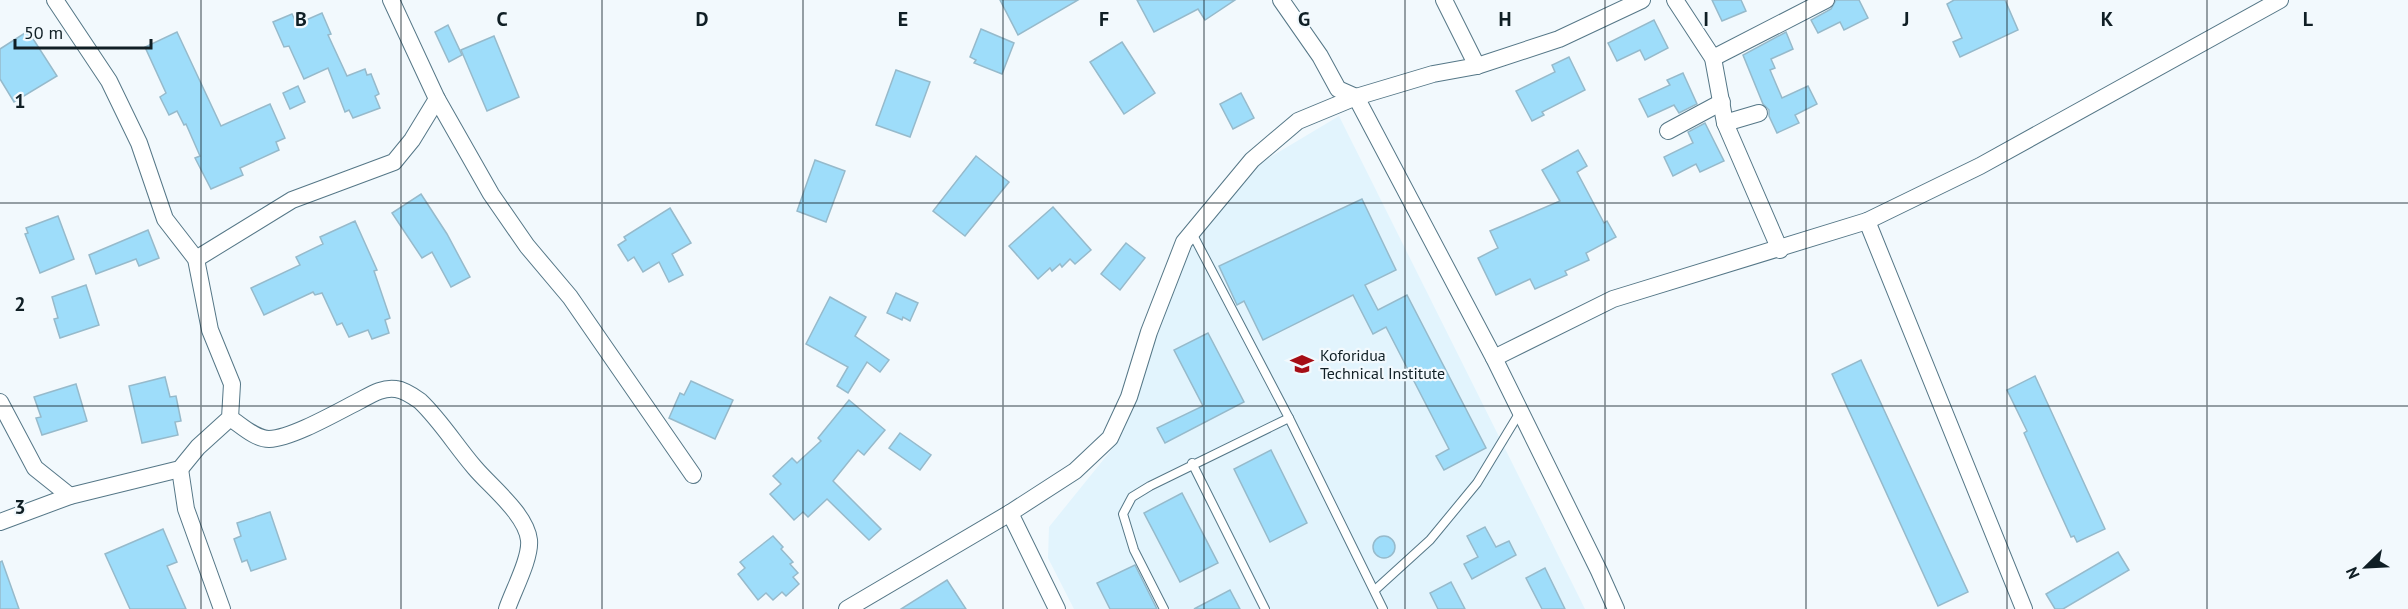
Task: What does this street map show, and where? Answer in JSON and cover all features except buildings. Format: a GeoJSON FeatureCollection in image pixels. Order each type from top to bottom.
{"type":"FeatureCollection","features":[{"type":"Feature","properties":{"kind":"street"},"geometry":{"type":"LineString","coordinates":[[0,522],[70,496],[180,470],[198,447],[230,418],[232,384],[210,330],[196,259],[165,219],[138,143],[109,81],[55,0]]}},
{"type":"Feature","properties":{"kind":"street"},"geometry":{"type":"LineString","coordinates":[[392,0],[437,99],[491,194],[526,246],[570,297],[693,475]]}},
{"type":"Feature","properties":{"kind":"street"},"geometry":{"type":"LineString","coordinates":[[1281,0],[1320,56],[1338,89],[1356,97],[1494,358],[1616,609]]}},
{"type":"Feature","properties":{"kind":"street"},"geometry":{"type":"LineString","coordinates":[[1444,0],[1477,66]]}},
{"type":"Feature","properties":{"kind":"street"},"geometry":{"type":"LineString","coordinates":[[847,609],[1010,513],[1075,471],[1110,438],[1129,397],[1149,332],[1184,242],[1252,160],[1298,121],[1356,97],[1433,74],[1477,66],[1559,39],[1642,0]]}},
{"type":"Feature","properties":{"kind":"street"},"geometry":{"type":"LineString","coordinates":[[1675,0],[1713,58],[1725,123],[1780,250]]}},
{"type":"Feature","properties":{"kind":"street"},"geometry":{"type":"LineString","coordinates":[[1713,58],[1826,0]]}},
{"type":"Feature","properties":{"kind":"street"},"geometry":{"type":"LineString","coordinates":[[1494,358],[1613,299],[1780,250],[1867,221],[1980,166],[2280,0]]}},
{"type":"Feature","properties":{"kind":"street"},"geometry":{"type":"LineString","coordinates":[[196,259],[292,200],[394,162],[412,140],[437,99]]}},
{"type":"Feature","properties":{"kind":"street"},"geometry":{"type":"LineString","coordinates":[[1668,131],[1722,102]]}},
{"type":"Feature","properties":{"kind":"street"},"geometry":{"type":"LineString","coordinates":[[1725,123],[1759,113]]}},
{"type":"Feature","properties":{"kind":"street"},"geometry":{"type":"LineString","coordinates":[[1867,221],[2024,609]]}},
{"type":"Feature","properties":{"kind":"street"},"geometry":{"type":"LineString","coordinates":[[230,418],[253,434],[268,439],[287,435],[379,391],[397,389],[419,400],[445,428],[474,467],[526,528],[529,541],[527,555],[507,609]]}},
{"type":"Feature","properties":{"kind":"street"},"geometry":{"type":"LineString","coordinates":[[0,402],[35,468],[70,496]]}},
{"type":"Feature","properties":{"kind":"street"},"geometry":{"type":"LineString","coordinates":[[180,470],[186,508],[222,609]]}},
{"type":"Feature","properties":{"kind":"street"},"geometry":{"type":"LineString","coordinates":[[1010,513],[1057,609]]}},
{"type":"Feature","properties":{"kind":"lane"},"geometry":{"type":"LineString","coordinates":[[1192,233],[1289,418],[1383,609]]}},
{"type":"Feature","properties":{"kind":"lane"},"geometry":{"type":"LineString","coordinates":[[1375,590],[1430,540],[1477,483],[1520,412]]}},
{"type":"Feature","properties":{"kind":"lane"},"geometry":{"type":"LineString","coordinates":[[1164,609],[1134,550],[1123,514],[1132,497],[1192,464],[1289,418]]}},
{"type":"Feature","properties":{"kind":"lane"},"geometry":{"type":"LineString","coordinates":[[1192,464],[1265,609]]}},
{"type":"Feature","properties":{"kind":"shaded area","name":"Koforidua Technical Institute"},"geometry":{"type":"Polygon","coordinates":[[[1339,116],[1585,609],[1074,609],[1048,558],[1049,527],[1112,449],[1171,278],[1196,238],[1262,162],[1339,116]]]}},
{"type":"Feature","properties":{"kind":"place","name":"Koforidua Technical Institute"},"geometry":{"type":"Point","coordinates":[1302,364]}}]}
